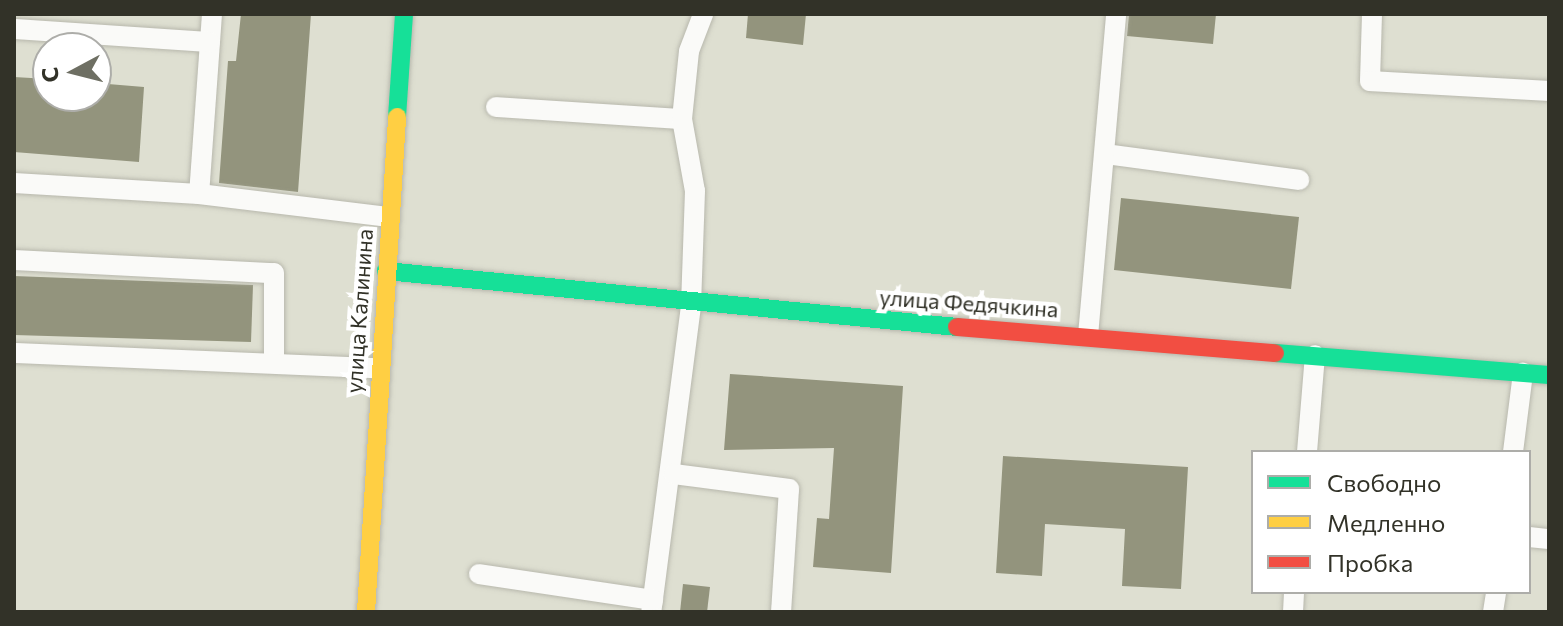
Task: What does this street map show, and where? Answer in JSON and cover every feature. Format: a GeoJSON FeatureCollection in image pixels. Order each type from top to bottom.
{"type":"FeatureCollection","features":[{"type":"Feature","properties":{"kind":"street","name":"улица Калинина"},"geometry":{"type":"LineString","coordinates":[[366,612],[379,368],[404,14]]}},
{"type":"Feature","properties":{"kind":"street","name":"улица Федячкина"},"geometry":{"type":"LineString","coordinates":[[386,271],[691,306],[1549,375]]}},
{"type":"Feature","properties":{"kind":"lane"},"geometry":{"type":"LineString","coordinates":[[199,194],[212,14]]}},
{"type":"Feature","properties":{"kind":"lane"},"geometry":{"type":"LineString","coordinates":[[479,574],[652,606],[674,474],[691,306],[695,191],[682,119],[689,51],[703,14]]}},
{"type":"Feature","properties":{"kind":"lane"},"geometry":{"type":"LineString","coordinates":[[1088,336],[1116,14]]}},
{"type":"Feature","properties":{"kind":"lane"},"geometry":{"type":"LineString","coordinates":[[1371,14],[1370,81],[1549,91]]}},
{"type":"Feature","properties":{"kind":"lane"},"geometry":{"type":"LineString","coordinates":[[14,29],[210,42]]}},
{"type":"Feature","properties":{"kind":"lane"},"geometry":{"type":"LineString","coordinates":[[496,107],[682,119]]}},
{"type":"Feature","properties":{"kind":"lane"},"geometry":{"type":"LineString","coordinates":[[1105,154],[1299,180]]}},
{"type":"Feature","properties":{"kind":"lane"},"geometry":{"type":"LineString","coordinates":[[14,183],[199,194],[390,217]]}},
{"type":"Feature","properties":{"kind":"lane"},"geometry":{"type":"LineString","coordinates":[[14,260],[274,273],[274,362]]}},
{"type":"Feature","properties":{"kind":"lane"},"geometry":{"type":"LineString","coordinates":[[14,353],[379,368]]}},
{"type":"Feature","properties":{"kind":"lane"},"geometry":{"type":"LineString","coordinates":[[1307,450],[1315,355]]}},
{"type":"Feature","properties":{"kind":"lane"},"geometry":{"type":"LineString","coordinates":[[1513,450],[1523,373]]}},
{"type":"Feature","properties":{"kind":"lane"},"geometry":{"type":"LineString","coordinates":[[674,474],[789,489],[781,612]]}},
{"type":"Feature","properties":{"kind":"building"},"geometry":{"type":"Polygon","coordinates":[[[241,14],[311,14],[298,192],[219,183],[228,61],[236,61],[241,14]]]}},
{"type":"Feature","properties":{"kind":"building"},"geometry":{"type":"Polygon","coordinates":[[[748,14],[806,14],[803,45],[746,38],[748,14]]]}},
{"type":"Feature","properties":{"kind":"building"},"geometry":{"type":"Polygon","coordinates":[[[1129,14],[1216,14],[1213,44],[1127,36],[1129,14]]]}},
{"type":"Feature","properties":{"kind":"building"},"geometry":{"type":"Polygon","coordinates":[[[14,77],[32,78],[32,112],[112,112],[112,84],[144,87],[139,162],[14,152],[14,77]]]}},
{"type":"Feature","properties":{"kind":"building"},"geometry":{"type":"Polygon","coordinates":[[[1121,198],[1299,217],[1291,289],[1114,270],[1121,198]]]}},
{"type":"Feature","properties":{"kind":"building"},"geometry":{"type":"Polygon","coordinates":[[[14,276],[253,285],[251,342],[14,335],[14,276]]]}},
{"type":"Feature","properties":{"kind":"building"},"geometry":{"type":"Polygon","coordinates":[[[730,374],[903,386],[891,573],[813,567],[817,518],[829,519],[834,448],[724,450],[730,374]]]}},
{"type":"Feature","properties":{"kind":"building"},"geometry":{"type":"Polygon","coordinates":[[[1003,456],[1188,467],[1181,589],[1122,586],[1125,529],[1045,524],[1042,576],[996,573],[1003,456]]]}},
{"type":"Feature","properties":{"kind":"building"},"geometry":{"type":"Polygon","coordinates":[[[683,584],[710,587],[707,612],[680,612],[683,584]]]}},
{"type":"Feature","properties":{"kind":"traffic: fast"},"geometry":{"type":"LineString","coordinates":[[397,117],[404,14]]}},
{"type":"Feature","properties":{"kind":"traffic: fast"},"geometry":{"type":"LineString","coordinates":[[386,271],[957,327]]}},
{"type":"Feature","properties":{"kind":"traffic: fast"},"geometry":{"type":"LineString","coordinates":[[1275,353],[1549,375]]}},
{"type":"Feature","properties":{"kind":"traffic: slow"},"geometry":{"type":"LineString","coordinates":[[366,612],[397,117]]}},
{"type":"Feature","properties":{"kind":"traffic: jam"},"geometry":{"type":"LineString","coordinates":[[957,327],[1275,353]]}}]}
